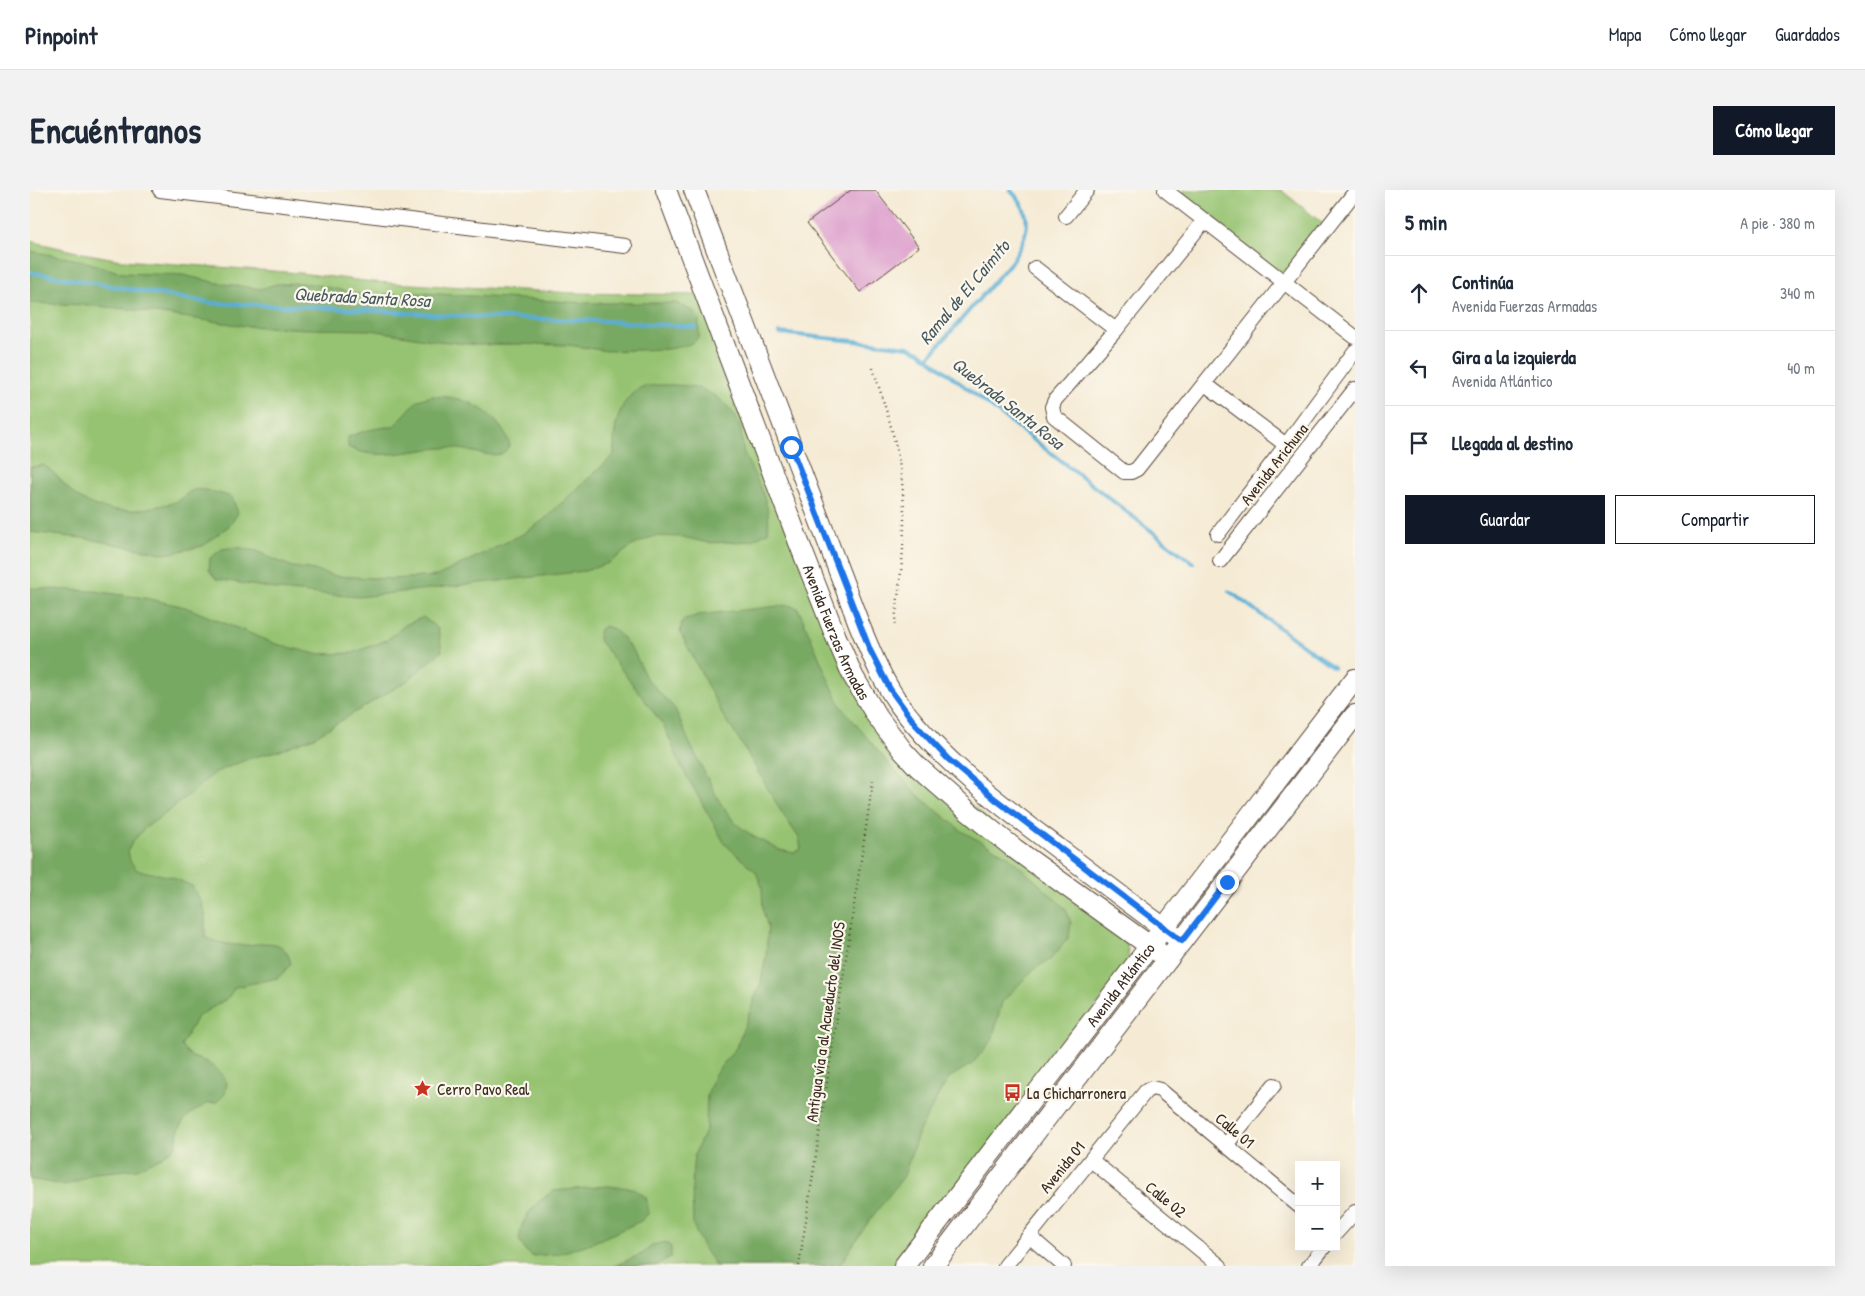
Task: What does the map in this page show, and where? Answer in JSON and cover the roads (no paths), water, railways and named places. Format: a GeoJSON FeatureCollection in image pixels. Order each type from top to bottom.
{"type":"FeatureCollection","features":[{"type":"Feature","properties":{"kind":"street"},"geometry":{"type":"LineString","coordinates":[[160,190],[206,193],[625,246]]}},
{"type":"Feature","properties":{"kind":"street","name":"Avenida Fuerzas Armadas"},"geometry":{"type":"LineString","coordinates":[[666,190],[798,540],[846,659],[867,701],[903,751],[938,786],[1016,849],[1168,959]]}},
{"type":"Feature","properties":{"kind":"street","name":"Avenida Fuerzas Armadas"},"geometry":{"type":"LineString","coordinates":[[694,190],[842,582],[870,650],[890,689],[916,725],[948,759],[1021,820],[1182,941]]}},
{"type":"Feature","properties":{"kind":"street"},"geometry":{"type":"LineString","coordinates":[[1066,216],[1087,190]]}},
{"type":"Feature","properties":{"kind":"street"},"geometry":{"type":"LineString","coordinates":[[1165,190],[1355,337]]}},
{"type":"Feature","properties":{"kind":"street"},"geometry":{"type":"LineString","coordinates":[[1204,220],[1116,330],[1055,400],[1052,407],[1054,416],[1124,472],[1131,472],[1137,469],[1355,192]]}},
{"type":"Feature","properties":{"kind":"street"},"geometry":{"type":"LineString","coordinates":[[1035,268],[1116,330]]}},
{"type":"Feature","properties":{"kind":"street"},"geometry":{"type":"LineString","coordinates":[[1218,534],[1355,351]]}},
{"type":"Feature","properties":{"kind":"street"},"geometry":{"type":"LineString","coordinates":[[1205,384],[1286,445]]}},
{"type":"Feature","properties":{"kind":"street","name":"Avenida Arichuna"},"geometry":{"type":"LineString","coordinates":[[1220,561],[1355,389]]}},
{"type":"Feature","properties":{"kind":"street","name":"Avenida Atlántico"},"geometry":{"type":"LineString","coordinates":[[904,1266],[1355,679]]}},
{"type":"Feature","properties":{"kind":"street","name":"Avenida Atlántico"},"geometry":{"type":"LineString","coordinates":[[933,1266],[1355,715]]}},
{"type":"Feature","properties":{"kind":"street"},"geometry":{"type":"LineString","coordinates":[[1137,908],[1147,911],[1167,909],[1184,901]]}},
{"type":"Feature","properties":{"kind":"street"},"geometry":{"type":"LineString","coordinates":[[1116,922],[1127,942],[1128,976]]}},
{"type":"Feature","properties":{"kind":"street"},"geometry":{"type":"LineString","coordinates":[[1226,1145],[1274,1085]]}},
{"type":"Feature","properties":{"kind":"street","name":"Calle 01"},"geometry":{"type":"LineString","coordinates":[[1146,1091],[1152,1088],[1160,1090],[1295,1203]]}},
{"type":"Feature","properties":{"kind":"street","name":"Avenida 01"},"geometry":{"type":"LineString","coordinates":[[1005,1266],[1146,1091]]}},
{"type":"Feature","properties":{"kind":"street","name":"Calle 02"},"geometry":{"type":"LineString","coordinates":[[1091,1160],[1220,1266]]}},
{"type":"Feature","properties":{"kind":"street"},"geometry":{"type":"LineString","coordinates":[[1340,1229],[1355,1212]]}},
{"type":"Feature","properties":{"kind":"street"},"geometry":{"type":"LineString","coordinates":[[1029,1236],[1064,1266]]}},
{"type":"Feature","properties":{"kind":"street"},"geometry":{"type":"LineString","coordinates":[[1309,1266],[1321,1251]]}},
{"type":"Feature","properties":{"kind":"waterway","name":"Ramal de El Caimito"},"geometry":{"type":"LineString","coordinates":[[928,358],[1012,261],[1018,251],[1027,225],[1026,216],[1018,199],[1010,190]]}},
{"type":"Feature","properties":{"kind":"waterway","name":"Quebrada Santa Rosa"},"geometry":{"type":"LineString","coordinates":[[30,272],[211,303],[696,327]]}},
{"type":"Feature","properties":{"kind":"waterway","name":"Quebrada Santa Rosa"},"geometry":{"type":"LineString","coordinates":[[779,333],[908,347],[920,352],[1193,563]]}},
{"type":"Feature","properties":{"kind":"waterway","name":"Quebrada Santa Rosa"},"geometry":{"type":"LineString","coordinates":[[1229,591],[1333,667]]}},
{"type":"Feature","properties":{"kind":"place","name":"Cerro Pavo Real"},"geometry":{"type":"Point","coordinates":[423,1089]}},
{"type":"Feature","properties":{"kind":"place","name":"La Chicharronera"},"geometry":{"type":"Point","coordinates":[1013,1093]}}]}
